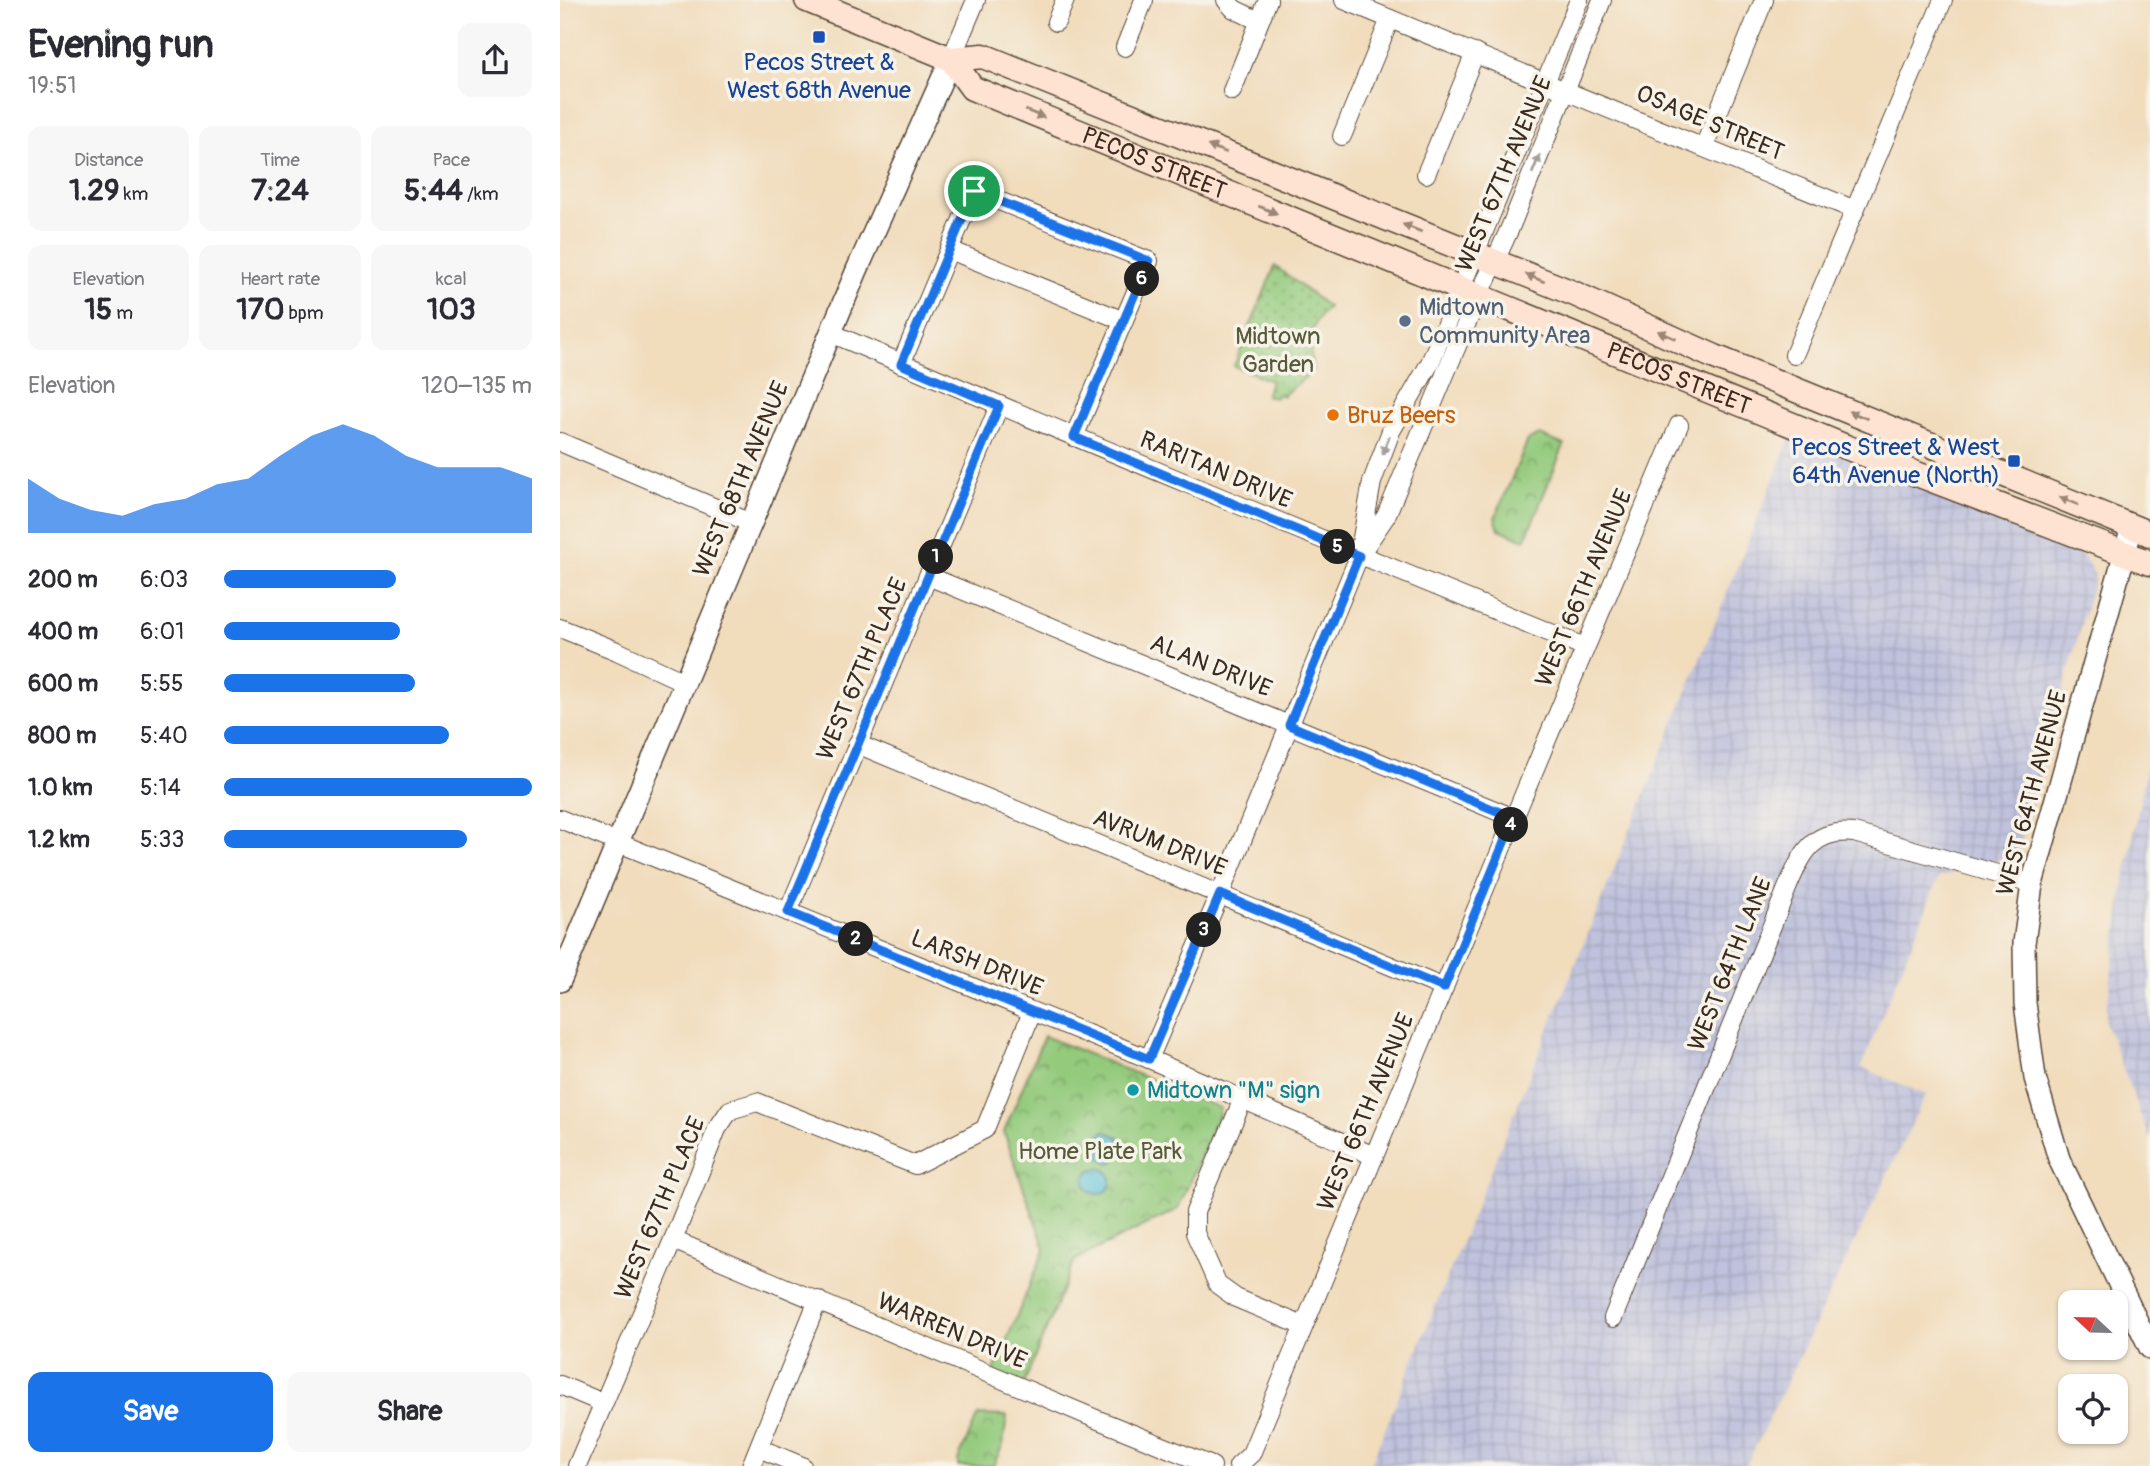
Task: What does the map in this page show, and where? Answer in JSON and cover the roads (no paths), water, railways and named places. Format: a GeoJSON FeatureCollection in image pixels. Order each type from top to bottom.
{"type":"FeatureCollection","features":[{"type":"Feature","properties":{"kind":"main road","name":"PECOS STREET"},"geometry":{"type":"LineString","coordinates":[[807,0],[951,59],[983,56],[1575,294],[1715,357],[2141,530]]}},
{"type":"Feature","properties":{"kind":"main road","name":"PECOS STREET"},"geometry":{"type":"LineString","coordinates":[[951,59],[972,88],[1846,447],[2150,563]]}},
{"type":"Feature","properties":{"kind":"street","name":"WEST 68TH AVENUE"},"geometry":{"type":"LineString","coordinates":[[560,981],[831,333],[976,0]]}},
{"type":"Feature","properties":{"kind":"street"},"geometry":{"type":"LineString","coordinates":[[1056,22],[1065,0]]}},
{"type":"Feature","properties":{"kind":"street"},"geometry":{"type":"LineString","coordinates":[[1125,47],[1144,0]]}},
{"type":"Feature","properties":{"kind":"street"},"geometry":{"type":"LineString","coordinates":[[1226,0],[1234,9],[1259,21]]}},
{"type":"Feature","properties":{"kind":"street"},"geometry":{"type":"LineString","coordinates":[[1232,91],[1268,0]]}},
{"type":"Feature","properties":{"kind":"street","name":"OSAGE STREET"},"geometry":{"type":"LineString","coordinates":[[1345,0],[1855,209]]}},
{"type":"Feature","properties":{"kind":"street","name":"WEST 67TH AVENUE"},"geometry":{"type":"LineString","coordinates":[[1149,1059],[1359,556],[1386,516],[1485,258],[1545,81],[1579,0]]}},
{"type":"Feature","properties":{"kind":"street","name":"WEST 67TH AVENUE"},"geometry":{"type":"LineString","coordinates":[[1485,258],[1510,228],[1602,0]]}},
{"type":"Feature","properties":{"kind":"street"},"geometry":{"type":"LineString","coordinates":[[1704,147],[1764,0]]}},
{"type":"Feature","properties":{"kind":"street"},"geometry":{"type":"LineString","coordinates":[[1794,355],[1943,0]]}},
{"type":"Feature","properties":{"kind":"street"},"geometry":{"type":"LineString","coordinates":[[1342,136],[1390,19]]}},
{"type":"Feature","properties":{"kind":"street"},"geometry":{"type":"LineString","coordinates":[[1426,174],[1475,53]]}},
{"type":"Feature","properties":{"kind":"street"},"geometry":{"type":"LineString","coordinates":[[901,364],[974,191],[1149,261],[1074,437]]}},
{"type":"Feature","properties":{"kind":"street"},"geometry":{"type":"LineString","coordinates":[[950,250],[1124,321]]}},
{"type":"Feature","properties":{"kind":"street","name":"WEST 67TH AVENUE"},"geometry":{"type":"LineString","coordinates":[[1359,556],[1372,482],[1391,431],[1470,293]]}},
{"type":"Feature","properties":{"kind":"street","name":"RARITAN DRIVE"},"geometry":{"type":"LineString","coordinates":[[831,333],[1359,556],[1585,647]]}},
{"type":"Feature","properties":{"kind":"street","name":"WEST 67TH PLACE"},"geometry":{"type":"LineString","coordinates":[[788,912],[999,406]]}},
{"type":"Feature","properties":{"kind":"street","name":"WEST 66TH AVENUE"},"geometry":{"type":"LineString","coordinates":[[1239,1466],[1251,1454],[1679,425]]}},
{"type":"Feature","properties":{"kind":"street"},"geometry":{"type":"LineString","coordinates":[[560,442],[751,523]]}},
{"type":"Feature","properties":{"kind":"street","name":"WEST 64TH AVENUE"},"geometry":{"type":"LineString","coordinates":[[2141,530],[2123,552],[2032,884],[2024,943],[2025,1003],[2035,1078],[2059,1159],[2150,1348]]}},
{"type":"Feature","properties":{"kind":"street","name":"ALAN DRIVE"},"geometry":{"type":"LineString","coordinates":[[928,576],[1514,818]]}},
{"type":"Feature","properties":{"kind":"street"},"geometry":{"type":"LineString","coordinates":[[560,628],[684,682]]}},
{"type":"Feature","properties":{"kind":"street","name":"AVRUM DRIVE"},"geometry":{"type":"LineString","coordinates":[[857,744],[1444,988]]}},
{"type":"Feature","properties":{"kind":"street","name":"LARSH DRIVE"},"geometry":{"type":"LineString","coordinates":[[560,819],[1149,1059],[1374,1156]]}},
{"type":"Feature","properties":{"kind":"street","name":"WEST 64TH LANE"},"geometry":{"type":"LineString","coordinates":[[1613,1318],[1783,898],[1798,864],[1811,845],[1829,833],[1854,833],[2032,884]]}},
{"type":"Feature","properties":{"kind":"street","name":"WEST 67TH PLACE"},"geometry":{"type":"LineString","coordinates":[[577,1466],[717,1129],[730,1110],[757,1102],[915,1165],[985,1129],[1032,1012]]}},
{"type":"Feature","properties":{"kind":"street"},"geometry":{"type":"LineString","coordinates":[[1243,1100],[1195,1212],[1195,1233],[1218,1285],[1236,1298],[1303,1326]]}},
{"type":"Feature","properties":{"kind":"street","name":"WARREN DRIVE"},"geometry":{"type":"LineString","coordinates":[[673,1240],[1212,1466]]}},
{"type":"Feature","properties":{"kind":"street"},"geometry":{"type":"LineString","coordinates":[[751,1466],[818,1300]]}},
{"type":"Feature","properties":{"kind":"street"},"geometry":{"type":"LineString","coordinates":[[560,1385],[603,1403]]}},
{"type":"Feature","properties":{"kind":"street"},"geometry":{"type":"LineString","coordinates":[[759,1448],[802,1466]]}},
{"type":"Feature","properties":{"kind":"water"},"geometry":{"type":"Polygon","coordinates":[[[1104,1131],[1119,1137],[1119,1150],[1113,1162],[1108,1163],[1100,1158],[1101,1151],[1095,1151],[1095,1140],[1104,1131]]]}},
{"type":"Feature","properties":{"kind":"water"},"geometry":{"type":"Polygon","coordinates":[[[1098,1168],[1107,1172],[1111,1181],[1107,1190],[1098,1194],[1089,1190],[1085,1181],[1089,1172],[1098,1168]]]}},
{"type":"Feature","properties":{"kind":"place","name":"Pecos Street & West 68th Avenue"},"geometry":{"type":"Point","coordinates":[819,37]}},
{"type":"Feature","properties":{"kind":"place","name":"Midtown Community Area"},"geometry":{"type":"Point","coordinates":[1405,321]}},
{"type":"Feature","properties":{"kind":"place","name":"Bruz Beers"},"geometry":{"type":"Point","coordinates":[1333,415]}},
{"type":"Feature","properties":{"kind":"place","name":"Pecos Street & West 64th Avenue (North)"},"geometry":{"type":"Point","coordinates":[2014,461]}},
{"type":"Feature","properties":{"kind":"place","name":"Midtown \"M\" sign"},"geometry":{"type":"Point","coordinates":[1133,1090]}},
{"type":"Feature","properties":{"kind":"park label","name":"Midtown Garden"},"geometry":{"type":"Point","coordinates":[1278,350]}},
{"type":"Feature","properties":{"kind":"park label","name":"Home Plate Park"},"geometry":{"type":"Point","coordinates":[1100,1151]}}]}
